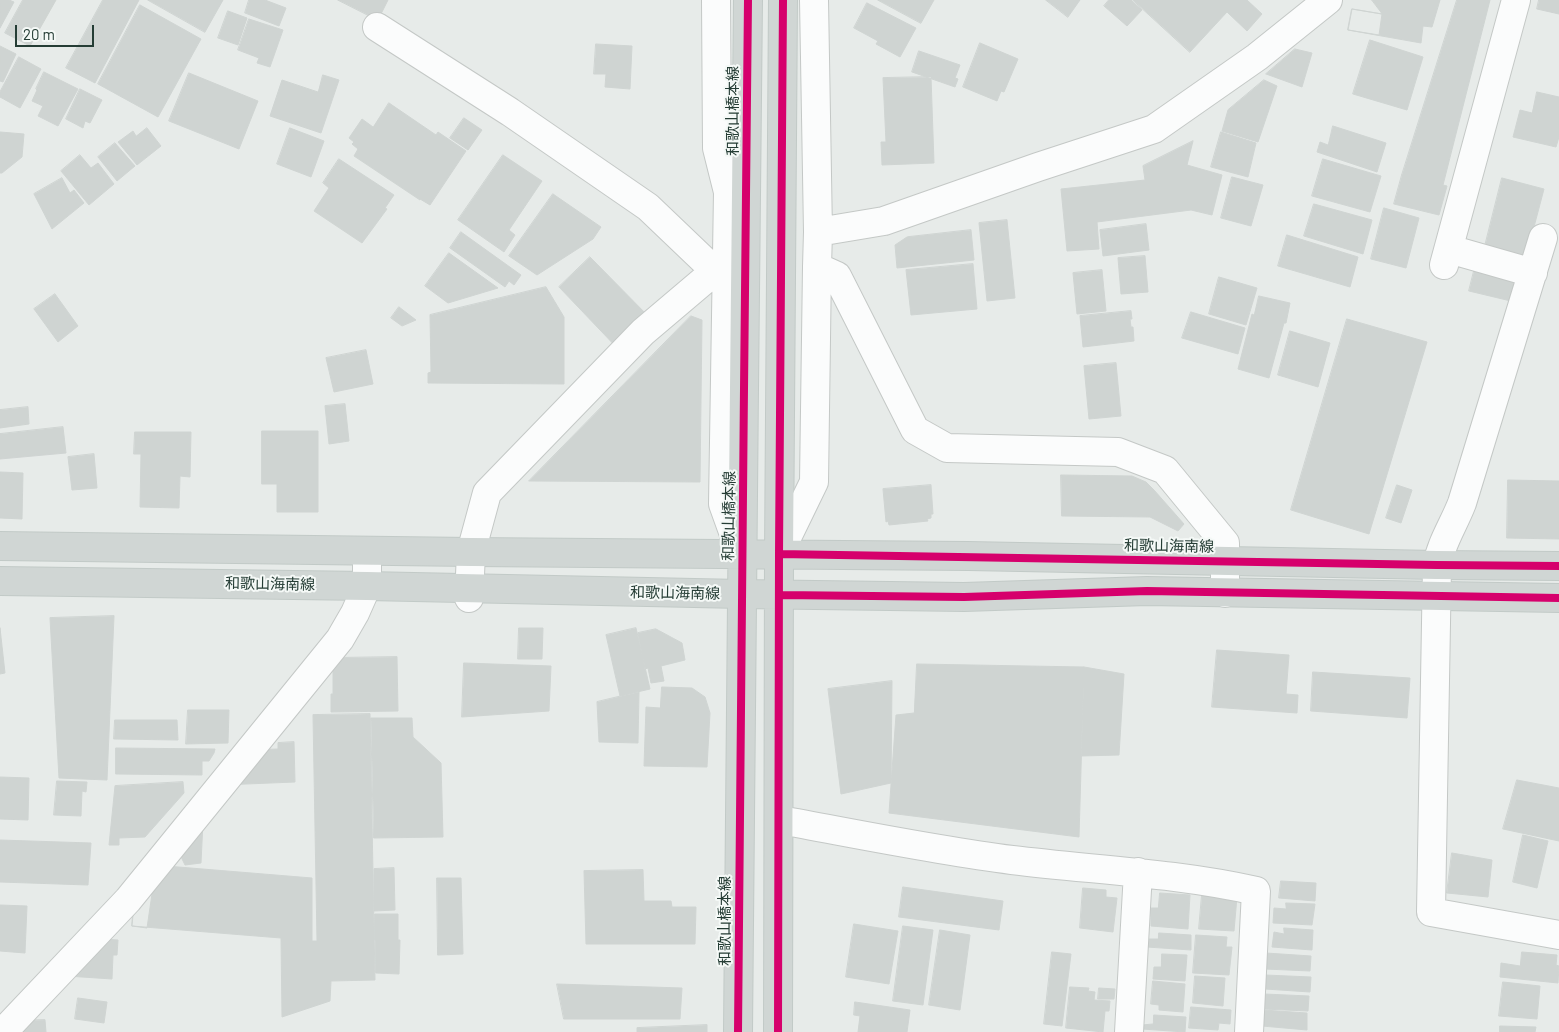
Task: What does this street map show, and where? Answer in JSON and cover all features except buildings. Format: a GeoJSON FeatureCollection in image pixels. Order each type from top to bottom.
{"type":"FeatureCollection","features":[{"type":"Feature","properties":{"kind":"main road","name":"和歌山橋本線"},"geometry":{"type":"LineString","coordinates":[[738,1032],[748,0]]}},
{"type":"Feature","properties":{"kind":"main road"},"geometry":{"type":"LineString","coordinates":[[778,1032],[783,0]]}},
{"type":"Feature","properties":{"kind":"main road","name":"和歌山海南線"},"geometry":{"type":"LineString","coordinates":[[0,546],[779,554],[1559,566]]}},
{"type":"Feature","properties":{"kind":"main road","name":"和歌山海南線"},"geometry":{"type":"LineString","coordinates":[[0,581],[367,586],[469,593],[964,597],[1147,591],[1559,598]]}},
{"type":"Feature","properties":{"kind":"street"},"geometry":{"type":"LineString","coordinates":[[716,0],[717,148],[728,192],[722,271],[723,504],[742,554]]}},
{"type":"Feature","properties":{"kind":"street"},"geometry":{"type":"LineString","coordinates":[[779,554],[814,482],[818,232],[814,0]]}},
{"type":"Feature","properties":{"kind":"street"},"geometry":{"type":"LineString","coordinates":[[818,232],[884,221],[1154,129],[1257,57],[1328,0]]}},
{"type":"Feature","properties":{"kind":"street"},"geometry":{"type":"LineString","coordinates":[[1516,0],[1447,257],[1533,273]]}},
{"type":"Feature","properties":{"kind":"street"},"geometry":{"type":"LineString","coordinates":[[378,27],[510,112],[648,207],[722,271]]}},
{"type":"Feature","properties":{"kind":"street"},"geometry":{"type":"LineString","coordinates":[[1543,238],[1462,503],[1443,543],[1437,565],[1431,912],[1559,935]]}},
{"type":"Feature","properties":{"kind":"street"},"geometry":{"type":"LineString","coordinates":[[817,267],[837,276],[915,430],[947,448],[1118,452],[1165,470],[1225,543],[1225,593]]}},
{"type":"Feature","properties":{"kind":"street"},"geometry":{"type":"LineString","coordinates":[[469,593],[471,552],[487,493],[643,332],[722,271]]}},
{"type":"Feature","properties":{"kind":"street"},"geometry":{"type":"LineString","coordinates":[[3,1032],[141,884],[340,640],[367,586],[367,550]]}},
{"type":"Feature","properties":{"kind":"street"},"geometry":{"type":"LineString","coordinates":[[780,820],[1011,860],[1138,872],[1235,886],[1256,891],[1249,1032]]}},
{"type":"Feature","properties":{"kind":"street"},"geometry":{"type":"LineString","coordinates":[[1129,1032],[1138,872]]}},
{"type":"Feature","properties":{"kind":"cycle path"},"geometry":{"type":"LineString","coordinates":[[738,1032],[748,0]]}},
{"type":"Feature","properties":{"kind":"cycle path"},"geometry":{"type":"LineString","coordinates":[[778,1032],[783,0]]}},
{"type":"Feature","properties":{"kind":"cycle path"},"geometry":{"type":"LineString","coordinates":[[779,554],[1559,566]]}},
{"type":"Feature","properties":{"kind":"cycle path"},"geometry":{"type":"LineString","coordinates":[[780,595],[964,597],[1147,591],[1559,598]]}}]}
